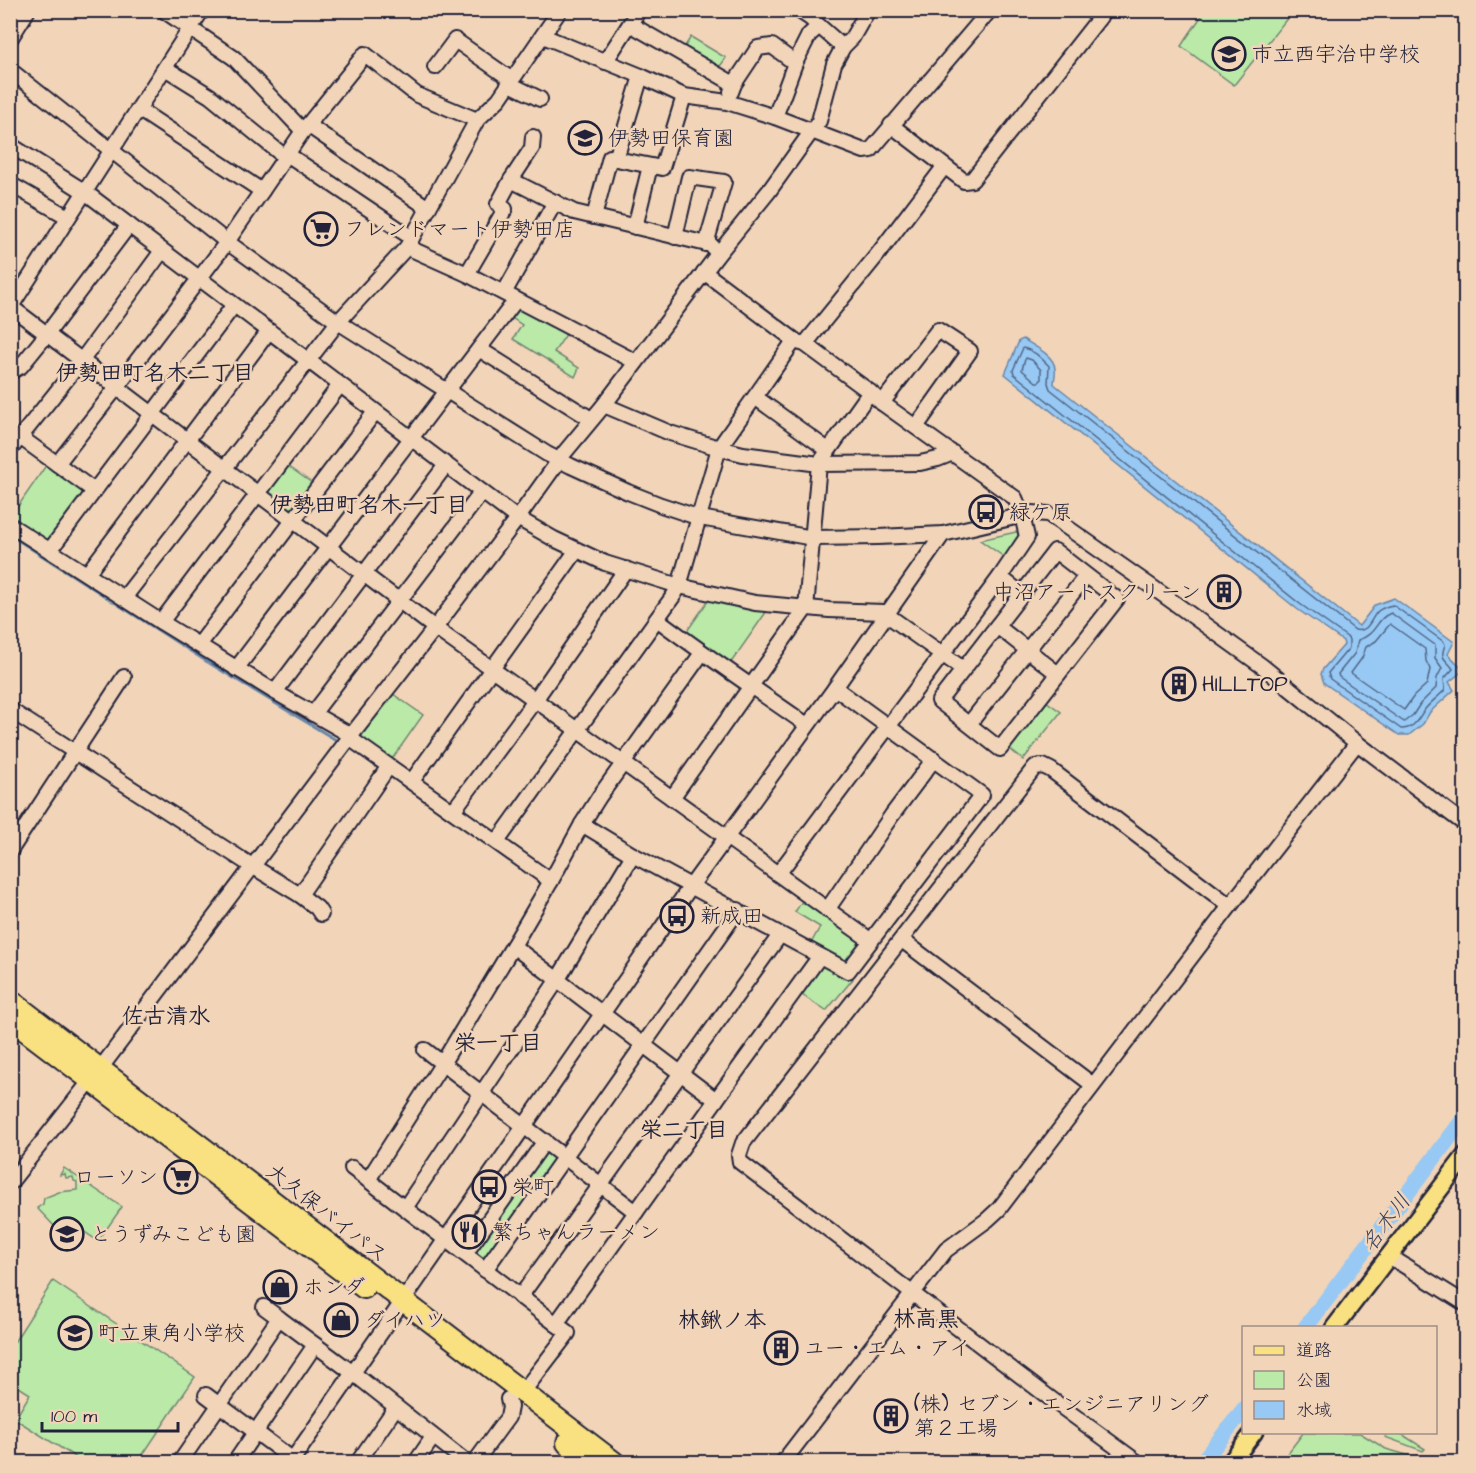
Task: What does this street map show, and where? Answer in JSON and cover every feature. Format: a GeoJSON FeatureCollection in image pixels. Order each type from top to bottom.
{"type":"FeatureCollection","features":[{"type":"Feature","properties":{"kind":"highway","name":"大久保バイパス"},"geometry":{"type":"LineString","coordinates":[[10,1000],[95,1075]]}},
{"type":"Feature","properties":{"kind":"highway","name":"大久保バイパス"},"geometry":{"type":"LineString","coordinates":[[10,1019],[95,1075],[399,1306],[515,1396],[567,1443],[594,1462]]}},
{"type":"Feature","properties":{"kind":"highway","name":"大久保バイパス"},"geometry":{"type":"LineString","coordinates":[[515,1396],[562,1423],[614,1462]]}},
{"type":"Feature","properties":{"kind":"highway"},"geometry":{"type":"LineString","coordinates":[[562,1423],[582,1431],[629,1462]]}},
{"type":"Feature","properties":{"kind":"highway"},"geometry":{"type":"LineString","coordinates":[[567,1443],[585,1462]]}},
{"type":"Feature","properties":{"kind":"main road"},"geometry":{"type":"LineString","coordinates":[[1336,1326],[1466,1155]]}},
{"type":"Feature","properties":{"kind":"main road"},"geometry":{"type":"LineString","coordinates":[[1231,1462],[1252,1434]]}},
{"type":"Feature","properties":{"kind":"street"},"geometry":{"type":"LineString","coordinates":[[10,39],[28,10]]}},
{"type":"Feature","properties":{"kind":"street"},"geometry":{"type":"LineString","coordinates":[[163,10],[234,58],[305,128],[428,208]]}},
{"type":"Feature","properties":{"kind":"street"},"geometry":{"type":"LineString","coordinates":[[202,10],[11,307],[435,628],[870,940]]}},
{"type":"Feature","properties":{"kind":"street"},"geometry":{"type":"LineString","coordinates":[[124,598],[338,322],[410,243],[477,120],[499,99],[560,10]]}},
{"type":"Feature","properties":{"kind":"street"},"geometry":{"type":"LineString","coordinates":[[605,62],[639,10]]}},
{"type":"Feature","properties":{"kind":"street"},"geometry":{"type":"LineString","coordinates":[[798,10],[843,47]]}},
{"type":"Feature","properties":{"kind":"street"},"geometry":{"type":"LineString","coordinates":[[10,1183],[95,1075],[435,628],[559,460],[769,191],[819,121],[831,70],[843,47],[852,38],[868,10]]}},
{"type":"Feature","properties":{"kind":"street"},"geometry":{"type":"LineString","coordinates":[[543,36],[684,96],[727,102],[775,117],[864,151],[871,150],[990,10]]}},
{"type":"Feature","properties":{"kind":"street"},"geometry":{"type":"LineString","coordinates":[[891,125],[964,181],[972,180],[1100,18],[1102,10]]}},
{"type":"Feature","properties":{"kind":"street"},"geometry":{"type":"LineString","coordinates":[[630,24],[734,84]]}},
{"type":"Feature","properties":{"kind":"street"},"geometry":{"type":"LineString","coordinates":[[775,117],[795,63],[809,35],[819,26]]}},
{"type":"Feature","properties":{"kind":"street"},"geometry":{"type":"LineString","coordinates":[[435,66],[455,40],[511,82],[540,99]]}},
{"type":"Feature","properties":{"kind":"street"},"geometry":{"type":"LineString","coordinates":[[727,102],[734,84],[758,48],[772,46],[795,63]]}},
{"type":"Feature","properties":{"kind":"street"},"geometry":{"type":"LineString","coordinates":[[57,464],[227,242],[305,128],[365,54],[417,95],[477,120]]}},
{"type":"Feature","properties":{"kind":"street"},"geometry":{"type":"LineString","coordinates":[[165,68],[210,96],[286,156],[410,243],[636,362]]}},
{"type":"Feature","properties":{"kind":"street"},"geometry":{"type":"LineString","coordinates":[[10,70],[227,242],[338,322],[559,460],[661,505],[700,518],[813,538],[943,534],[1032,513],[1048,514],[1262,666],[1357,743],[1466,825]]}},
{"type":"Feature","properties":{"kind":"street"},"geometry":{"type":"LineString","coordinates":[[616,159],[641,76]]}},
{"type":"Feature","properties":{"kind":"street"},"geometry":{"type":"LineString","coordinates":[[594,217],[610,157],[662,168],[684,96]]}},
{"type":"Feature","properties":{"kind":"street"},"geometry":{"type":"LineString","coordinates":[[138,109],[262,191]]}},
{"type":"Feature","properties":{"kind":"street"},"geometry":{"type":"LineString","coordinates":[[467,274],[505,209],[498,204],[532,148],[534,138]]}},
{"type":"Feature","properties":{"kind":"street"},"geometry":{"type":"LineString","coordinates":[[10,145],[85,192],[517,519],[605,563],[679,586],[755,603],[883,612],[963,669]]}},
{"type":"Feature","properties":{"kind":"street"},"geometry":{"type":"LineString","coordinates":[[635,227],[650,166]]}},
{"type":"Feature","properties":{"kind":"street"},"geometry":{"type":"LineString","coordinates":[[497,842],[679,586],[719,448],[755,397],[878,254],[944,166]]}},
{"type":"Feature","properties":{"kind":"street"},"geometry":{"type":"LineString","coordinates":[[675,237],[689,177],[724,182],[706,244]]}},
{"type":"Feature","properties":{"kind":"street"},"geometry":{"type":"LineString","coordinates":[[511,180],[574,212],[711,245],[718,254]]}},
{"type":"Feature","properties":{"kind":"street"},"geometry":{"type":"LineString","coordinates":[[10,184],[68,217]]}},
{"type":"Feature","properties":{"kind":"street"},"geometry":{"type":"LineString","coordinates":[[236,669],[479,349],[510,296],[555,202]]}},
{"type":"Feature","properties":{"kind":"street"},"geometry":{"type":"LineString","coordinates":[[10,372],[21,366],[47,334],[129,225]]}},
{"type":"Feature","properties":{"kind":"street"},"geometry":{"type":"LineString","coordinates":[[10,450],[82,360],[162,250]]}},
{"type":"Feature","properties":{"kind":"street"},"geometry":{"type":"LineString","coordinates":[[704,272],[1015,498],[1027,537],[1000,577],[778,874]]}},
{"type":"Feature","properties":{"kind":"street"},"geometry":{"type":"LineString","coordinates":[[50,550],[234,305]]}},
{"type":"Feature","properties":{"kind":"street"},"geometry":{"type":"LineString","coordinates":[[882,403],[938,330],[970,351],[916,427]]}},
{"type":"Feature","properties":{"kind":"street"},"geometry":{"type":"LineString","coordinates":[[87,574],[269,332]]}},
{"type":"Feature","properties":{"kind":"street"},"geometry":{"type":"LineString","coordinates":[[479,349],[591,419]]}},
{"type":"Feature","properties":{"kind":"street"},"geometry":{"type":"LineString","coordinates":[[161,622],[340,385]]}},
{"type":"Feature","properties":{"kind":"street"},"geometry":{"type":"LineString","coordinates":[[672,798],[806,608],[819,465],[870,392]]}},
{"type":"Feature","properties":{"kind":"street"},"geometry":{"type":"LineString","coordinates":[[755,397],[828,450]]}},
{"type":"Feature","properties":{"kind":"street"},"geometry":{"type":"LineString","coordinates":[[604,405],[670,433],[719,448],[743,454],[819,465],[920,463],[953,453]]}},
{"type":"Feature","properties":{"kind":"street"},"geometry":{"type":"LineString","coordinates":[[199,645],[375,412]]}},
{"type":"Feature","properties":{"kind":"street"},"geometry":{"type":"LineString","coordinates":[[21,437],[93,490]]}},
{"type":"Feature","properties":{"kind":"street"},"geometry":{"type":"LineString","coordinates":[[275,692],[446,465]]}},
{"type":"Feature","properties":{"kind":"street"},"geometry":{"type":"LineString","coordinates":[[313,714],[482,492]]}},
{"type":"Feature","properties":{"kind":"street"},"geometry":{"type":"LineString","coordinates":[[10,525],[236,669],[344,731],[357,744],[551,881]]}},
{"type":"Feature","properties":{"kind":"street"},"geometry":{"type":"LineString","coordinates":[[206,1395],[293,1462],[691,886],[835,688],[943,534]]}},
{"type":"Feature","properties":{"kind":"street"},"geometry":{"type":"LineString","coordinates":[[412,781],[578,550]]}},
{"type":"Feature","properties":{"kind":"street"},"geometry":{"type":"LineString","coordinates":[[1055,551],[1086,576],[1117,599],[1000,749],[939,700],[1055,551]]}},
{"type":"Feature","properties":{"kind":"street"},"geometry":{"type":"LineString","coordinates":[[453,811],[535,700],[626,569]]}},
{"type":"Feature","properties":{"kind":"street"},"geometry":{"type":"LineString","coordinates":[[969,724],[1086,576]]}},
{"type":"Feature","properties":{"kind":"street"},"geometry":{"type":"LineString","coordinates":[[1000,577],[1022,594]]}},
{"type":"Feature","properties":{"kind":"street"},"geometry":{"type":"LineString","coordinates":[[657,620],[807,725]]}},
{"type":"Feature","properties":{"kind":"street"},"geometry":{"type":"LineString","coordinates":[[997,626],[1058,674]]}},
{"type":"Feature","properties":{"kind":"street"},"geometry":{"type":"LineString","coordinates":[[368,1180],[442,1064],[513,946],[598,797],[702,653]]}},
{"type":"Feature","properties":{"kind":"street"},"geometry":{"type":"LineString","coordinates":[[10,850],[124,677]]}},
{"type":"Feature","properties":{"kind":"street"},"geometry":{"type":"LineString","coordinates":[[582,824],[633,855],[848,971],[982,795],[835,688]]}},
{"type":"Feature","properties":{"kind":"street"},"geometry":{"type":"LineString","coordinates":[[10,710],[300,895],[321,914]]}},
{"type":"Feature","properties":{"kind":"street"},"geometry":{"type":"LineString","coordinates":[[783,1462],[946,1250],[999,1209],[1357,743]]}},
{"type":"Feature","properties":{"kind":"street"},"geometry":{"type":"LineString","coordinates":[[827,910],[933,759]]}},
{"type":"Feature","properties":{"kind":"street"},"geometry":{"type":"LineString","coordinates":[[300,895],[389,766]]}},
{"type":"Feature","properties":{"kind":"street"},"geometry":{"type":"LineString","coordinates":[[1137,1462],[740,1162],[739,1155],[743,1143],[1035,767],[1043,766],[1051,770],[1230,906]]}},
{"type":"Feature","properties":{"kind":"street"},"geometry":{"type":"LineString","coordinates":[[405,1208],[558,979],[633,855]]}},
{"type":"Feature","properties":{"kind":"street"},"geometry":{"type":"LineString","coordinates":[[485,1270],[738,910]]}},
{"type":"Feature","properties":{"kind":"street"},"geometry":{"type":"LineString","coordinates":[[520,1297],[780,935]]}},
{"type":"Feature","properties":{"kind":"street"},"geometry":{"type":"LineString","coordinates":[[902,940],[1093,1086]]}},
{"type":"Feature","properties":{"kind":"street"},"geometry":{"type":"LineString","coordinates":[[513,946],[716,1100]]}},
{"type":"Feature","properties":{"kind":"street"},"geometry":{"type":"LineString","coordinates":[[556,1324],[820,956]]}},
{"type":"Feature","properties":{"kind":"street"},"geometry":{"type":"LineString","coordinates":[[425,1050],[636,1212]]}},
{"type":"Feature","properties":{"kind":"street"},"geometry":{"type":"LineString","coordinates":[[465,1254],[544,1141]]}},
{"type":"Feature","properties":{"kind":"street"},"geometry":{"type":"LineString","coordinates":[[352,1168],[568,1333],[515,1396],[508,1417],[475,1462]]}},
{"type":"Feature","properties":{"kind":"street"},"geometry":{"type":"LineString","coordinates":[[1389,1256],[1466,1304]]}},
{"type":"Feature","properties":{"kind":"street"},"geometry":{"type":"LineString","coordinates":[[264,1307],[353,1373],[466,1462]]}},
{"type":"Feature","properties":{"kind":"street"},"geometry":{"type":"LineString","coordinates":[[180,1462],[279,1318]]}},
{"type":"Feature","properties":{"kind":"street"},"geometry":{"type":"LineString","coordinates":[[235,1462],[315,1345]]}},
{"type":"Feature","properties":{"kind":"street"},"geometry":{"type":"LineString","coordinates":[[357,1462],[396,1407]]}},
{"type":"Feature","properties":{"kind":"street"},"geometry":{"type":"LineString","coordinates":[[416,1462],[433,1437]]}},
{"type":"Feature","properties":{"kind":"green space"},"geometry":{"type":"Polygon","coordinates":[[[1205,11],[1293,11],[1234,85],[1181,46],[1205,11]]]}},
{"type":"Feature","properties":{"kind":"green space"},"geometry":{"type":"Polygon","coordinates":[[[691,37],[726,58],[718,69],[686,51],[685,46],[691,37]]]}},
{"type":"Feature","properties":{"kind":"green space"},"geometry":{"type":"Polygon","coordinates":[[[517,305],[567,333],[554,352],[579,368],[575,377],[513,339],[522,325],[509,316],[517,305]]]}},
{"type":"Feature","properties":{"kind":"green space"},"geometry":{"type":"Polygon","coordinates":[[[49,461],[88,491],[47,546],[10,518],[49,461]]]}},
{"type":"Feature","properties":{"kind":"green space"},"geometry":{"type":"Polygon","coordinates":[[[285,464],[312,483],[291,511],[265,491],[285,464]]]}},
{"type":"Feature","properties":{"kind":"green space"},"geometry":{"type":"Polygon","coordinates":[[[1022,532],[1007,559],[980,540],[1022,532]]]}},
{"type":"Feature","properties":{"kind":"green space"},"geometry":{"type":"Polygon","coordinates":[[[710,598],[769,608],[730,664],[685,634],[710,598]]]}},
{"type":"Feature","properties":{"kind":"green space"},"geometry":{"type":"Polygon","coordinates":[[[393,694],[423,715],[390,762],[358,740],[393,694]]]}},
{"type":"Feature","properties":{"kind":"green space"},"geometry":{"type":"Polygon","coordinates":[[[1043,699],[1061,712],[1023,760],[1006,746],[1043,699]]]}},
{"type":"Feature","properties":{"kind":"green space"},"geometry":{"type":"Polygon","coordinates":[[[804,898],[862,942],[850,962],[844,964],[810,945],[820,927],[795,912],[804,898]]]}},
{"type":"Feature","properties":{"kind":"green space"},"geometry":{"type":"Polygon","coordinates":[[[823,964],[853,979],[826,1011],[799,993],[819,965],[823,964]]]}},
{"type":"Feature","properties":{"kind":"green space"},"geometry":{"type":"Polygon","coordinates":[[[544,1146],[557,1155],[487,1262],[471,1255],[544,1146]]]}},
{"type":"Feature","properties":{"kind":"green space"},"geometry":{"type":"Polygon","coordinates":[[[64,1168],[122,1207],[98,1241],[71,1223],[57,1231],[37,1208],[43,1204],[44,1198],[59,1192],[77,1190],[77,1182],[73,1177],[66,1178],[65,1174],[60,1175],[64,1168]]]}},
{"type":"Feature","properties":{"kind":"green space","name":"町立東角小学校"},"geometry":{"type":"Polygon","coordinates":[[[53,1281],[195,1377],[138,1462],[83,1462],[15,1419],[30,1394],[11,1382],[11,1347],[53,1281]]]}},
{"type":"Feature","properties":{"kind":"green space"},"geometry":{"type":"Polygon","coordinates":[[[1302,1434],[1362,1434],[1386,1449],[1423,1462],[1281,1462],[1302,1434]]]}},
{"type":"Feature","properties":{"kind":"green space"},"geometry":{"type":"Polygon","coordinates":[[[1387,1434],[1402,1434],[1425,1449],[1423,1451],[1385,1437],[1387,1434]]]}},
{"type":"Feature","properties":{"kind":"water"},"geometry":{"type":"Polygon","coordinates":[[[1023,339],[1043,351],[1054,364],[1054,384],[1359,626],[1375,605],[1394,598],[1454,642],[1448,654],[1464,670],[1449,682],[1454,690],[1430,712],[1423,724],[1409,735],[1399,735],[1324,683],[1321,674],[1323,669],[1344,645],[1343,641],[1297,609],[1005,374],[1019,341],[1023,339]]]}},
{"type":"Feature","properties":{"kind":"waterway"},"geometry":{"type":"LineString","coordinates":[[10,535],[206,661],[336,740]]}},
{"type":"Feature","properties":{"kind":"waterway","name":"名木川"},"geometry":{"type":"LineString","coordinates":[[1307,1326],[1466,1116]]}},
{"type":"Feature","properties":{"kind":"waterway","name":"名木川"},"geometry":{"type":"LineString","coordinates":[[1202,1462],[1242,1412]]}},
{"type":"Feature","properties":{"kind":"place","name":"市立西宇治中学校"},"geometry":{"type":"Point","coordinates":[1229,54]}},
{"type":"Feature","properties":{"kind":"place","name":"伊勢田保育園"},"geometry":{"type":"Point","coordinates":[585,138]}},
{"type":"Feature","properties":{"kind":"place","name":"フレンドマート伊勢田店"},"geometry":{"type":"Point","coordinates":[321,229]}},
{"type":"Feature","properties":{"kind":"place","name":"緑ケ原"},"geometry":{"type":"Point","coordinates":[986,512]}},
{"type":"Feature","properties":{"kind":"place","name":"中沼アートスクリーン"},"geometry":{"type":"Point","coordinates":[1224,592]}},
{"type":"Feature","properties":{"kind":"place","name":"HILLTOP"},"geometry":{"type":"Point","coordinates":[1179,684]}},
{"type":"Feature","properties":{"kind":"place","name":"新成田"},"geometry":{"type":"Point","coordinates":[677,916]}},
{"type":"Feature","properties":{"kind":"place","name":"ローソン"},"geometry":{"type":"Point","coordinates":[181,1177]}},
{"type":"Feature","properties":{"kind":"place","name":"栄町"},"geometry":{"type":"Point","coordinates":[489,1187]}},
{"type":"Feature","properties":{"kind":"place","name":"繁ちゃんラーメン"},"geometry":{"type":"Point","coordinates":[469,1232]}},
{"type":"Feature","properties":{"kind":"place","name":"とうずみこども園"},"geometry":{"type":"Point","coordinates":[67,1234]}},
{"type":"Feature","properties":{"kind":"place","name":"ホンダ"},"geometry":{"type":"Point","coordinates":[280,1287]}},
{"type":"Feature","properties":{"kind":"place","name":"ダイハツ"},"geometry":{"type":"Point","coordinates":[341,1320]}},
{"type":"Feature","properties":{"kind":"place","name":"町立東角小学校"},"geometry":{"type":"Point","coordinates":[75,1333]}},
{"type":"Feature","properties":{"kind":"place","name":"ユー・エム・アイ"},"geometry":{"type":"Point","coordinates":[781,1348]}},
{"type":"Feature","properties":{"kind":"place","name":"(株) セブン・エンジニアリング 第２工場"},"geometry":{"type":"Point","coordinates":[891,1416]}},
{"type":"Feature","properties":{"kind":"district","name":"伊勢田町名木二丁目"},"geometry":{"type":"Point","coordinates":[155,372]}},
{"type":"Feature","properties":{"kind":"district","name":"伊勢田町名木一丁目"},"geometry":{"type":"Point","coordinates":[369,504]}},
{"type":"Feature","properties":{"kind":"district","name":"佐古清水"},"geometry":{"type":"Point","coordinates":[166,1015]}},
{"type":"Feature","properties":{"kind":"district","name":"栄一丁目"},"geometry":{"type":"Point","coordinates":[498,1042]}},
{"type":"Feature","properties":{"kind":"district","name":"栄二丁目"},"geometry":{"type":"Point","coordinates":[684,1129]}},
{"type":"Feature","properties":{"kind":"district","name":"林高黒"},"geometry":{"type":"Point","coordinates":[926,1318]}},
{"type":"Feature","properties":{"kind":"district","name":"林鍬ノ本"},"geometry":{"type":"Point","coordinates":[722,1319]}}]}
